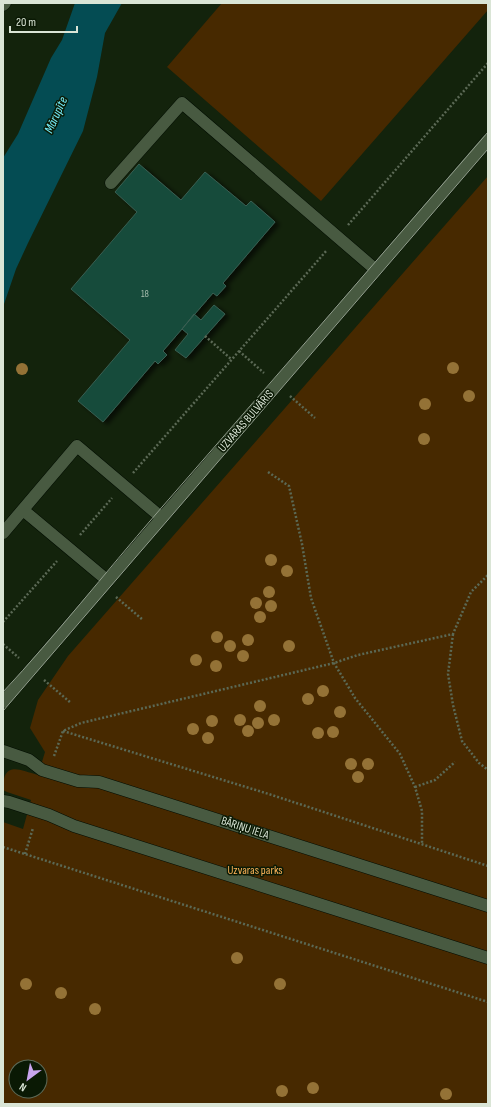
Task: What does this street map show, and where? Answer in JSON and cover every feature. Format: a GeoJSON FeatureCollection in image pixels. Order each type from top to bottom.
{"type":"FeatureCollection","features":[{"type":"Feature","properties":{"kind":"street"},"geometry":{"type":"LineString","coordinates":[[112,183],[182,103],[339,236],[376,270]]}},
{"type":"Feature","properties":{"kind":"street","name":"UZVARAS BULVĀRIS"},"geometry":{"type":"LineString","coordinates":[[3,702],[488,140]]}},
{"type":"Feature","properties":{"kind":"street"},"geometry":{"type":"LineString","coordinates":[[3,533],[77,446],[162,518]]}},
{"type":"Feature","properties":{"kind":"street"},"geometry":{"type":"LineString","coordinates":[[23,510],[69,548],[106,583]]}},
{"type":"Feature","properties":{"kind":"street","name":"BĀRIŅU IELA"},"geometry":{"type":"LineString","coordinates":[[3,751],[29,760],[42,770],[78,781],[99,782],[488,906]]}},
{"type":"Feature","properties":{"kind":"street"},"geometry":{"type":"LineString","coordinates":[[3,801],[49,815],[74,826],[488,958]]}},
{"type":"Feature","properties":{"kind":"path"},"geometry":{"type":"LineString","coordinates":[[3,622],[69,548],[488,63]]}},
{"type":"Feature","properties":{"kind":"path"},"geometry":{"type":"LineString","coordinates":[[205,336],[232,359]]}},
{"type":"Feature","properties":{"kind":"path"},"geometry":{"type":"LineString","coordinates":[[268,472],[289,486],[302,544],[311,598],[334,663],[355,698],[400,754],[415,787],[422,811],[422,844]]}},
{"type":"Feature","properties":{"kind":"path"},"geometry":{"type":"LineString","coordinates":[[488,575],[471,592],[453,634],[448,674],[453,705],[462,741],[479,764],[488,770]]}},
{"type":"Feature","properties":{"kind":"path"},"geometry":{"type":"LineString","coordinates":[[106,583],[143,620]]}},
{"type":"Feature","properties":{"kind":"path"},"geometry":{"type":"LineString","coordinates":[[54,756],[63,731],[80,723],[334,663],[358,655],[453,634]]}},
{"type":"Feature","properties":{"kind":"path"},"geometry":{"type":"LineString","coordinates":[[63,731],[272,795],[488,866]]}},
{"type":"Feature","properties":{"kind":"path"},"geometry":{"type":"LineString","coordinates":[[415,787],[435,780],[455,762]]}},
{"type":"Feature","properties":{"kind":"path"},"geometry":{"type":"LineString","coordinates":[[25,854],[34,824]]}},
{"type":"Feature","properties":{"kind":"path"},"geometry":{"type":"LineString","coordinates":[[3,847],[488,1002]]}},
{"type":"Feature","properties":{"kind":"green space"},"geometry":{"type":"Polygon","coordinates":[[[222,3],[488,3],[488,10],[321,201],[167,67],[222,3]]]}},
{"type":"Feature","properties":{"kind":"green space","name":"Uzvaras parks"},"geometry":{"type":"Polygon","coordinates":[[[488,176],[488,1104],[3,1104],[3,822],[23,829],[31,800],[3,790],[6,774],[13,769],[38,775],[45,752],[30,728],[38,700],[68,656],[488,176]]]}},
{"type":"Feature","properties":{"kind":"water","name":"Mārupīte"},"geometry":{"type":"Polygon","coordinates":[[[75,3],[122,3],[105,33],[97,77],[83,131],[16,269],[3,307],[3,158],[18,134],[51,58],[62,40],[75,3]]]}},
{"type":"Feature","properties":{"kind":"building"},"geometry":{"type":"Polygon","coordinates":[[[139,164],[181,200],[205,172],[246,206],[251,201],[275,222],[223,283],[226,286],[217,296],[213,293],[163,351],[167,355],[158,364],[155,361],[103,422],[78,401],[130,340],[71,289],[137,212],[115,192],[139,164]]]}},
{"type":"Feature","properties":{"kind":"building"},"geometry":{"type":"Polygon","coordinates":[[[214,305],[225,314],[186,358],[175,350],[188,334],[182,329],[194,314],[201,320],[214,305]]]}},
{"type":"Feature","properties":{"kind":"tram line"},"geometry":{"type":"LineString","coordinates":[[3,692],[488,132]]}},
{"type":"Feature","properties":{"kind":"tram line"},"geometry":{"type":"LineString","coordinates":[[3,711],[488,149]]}}]}
